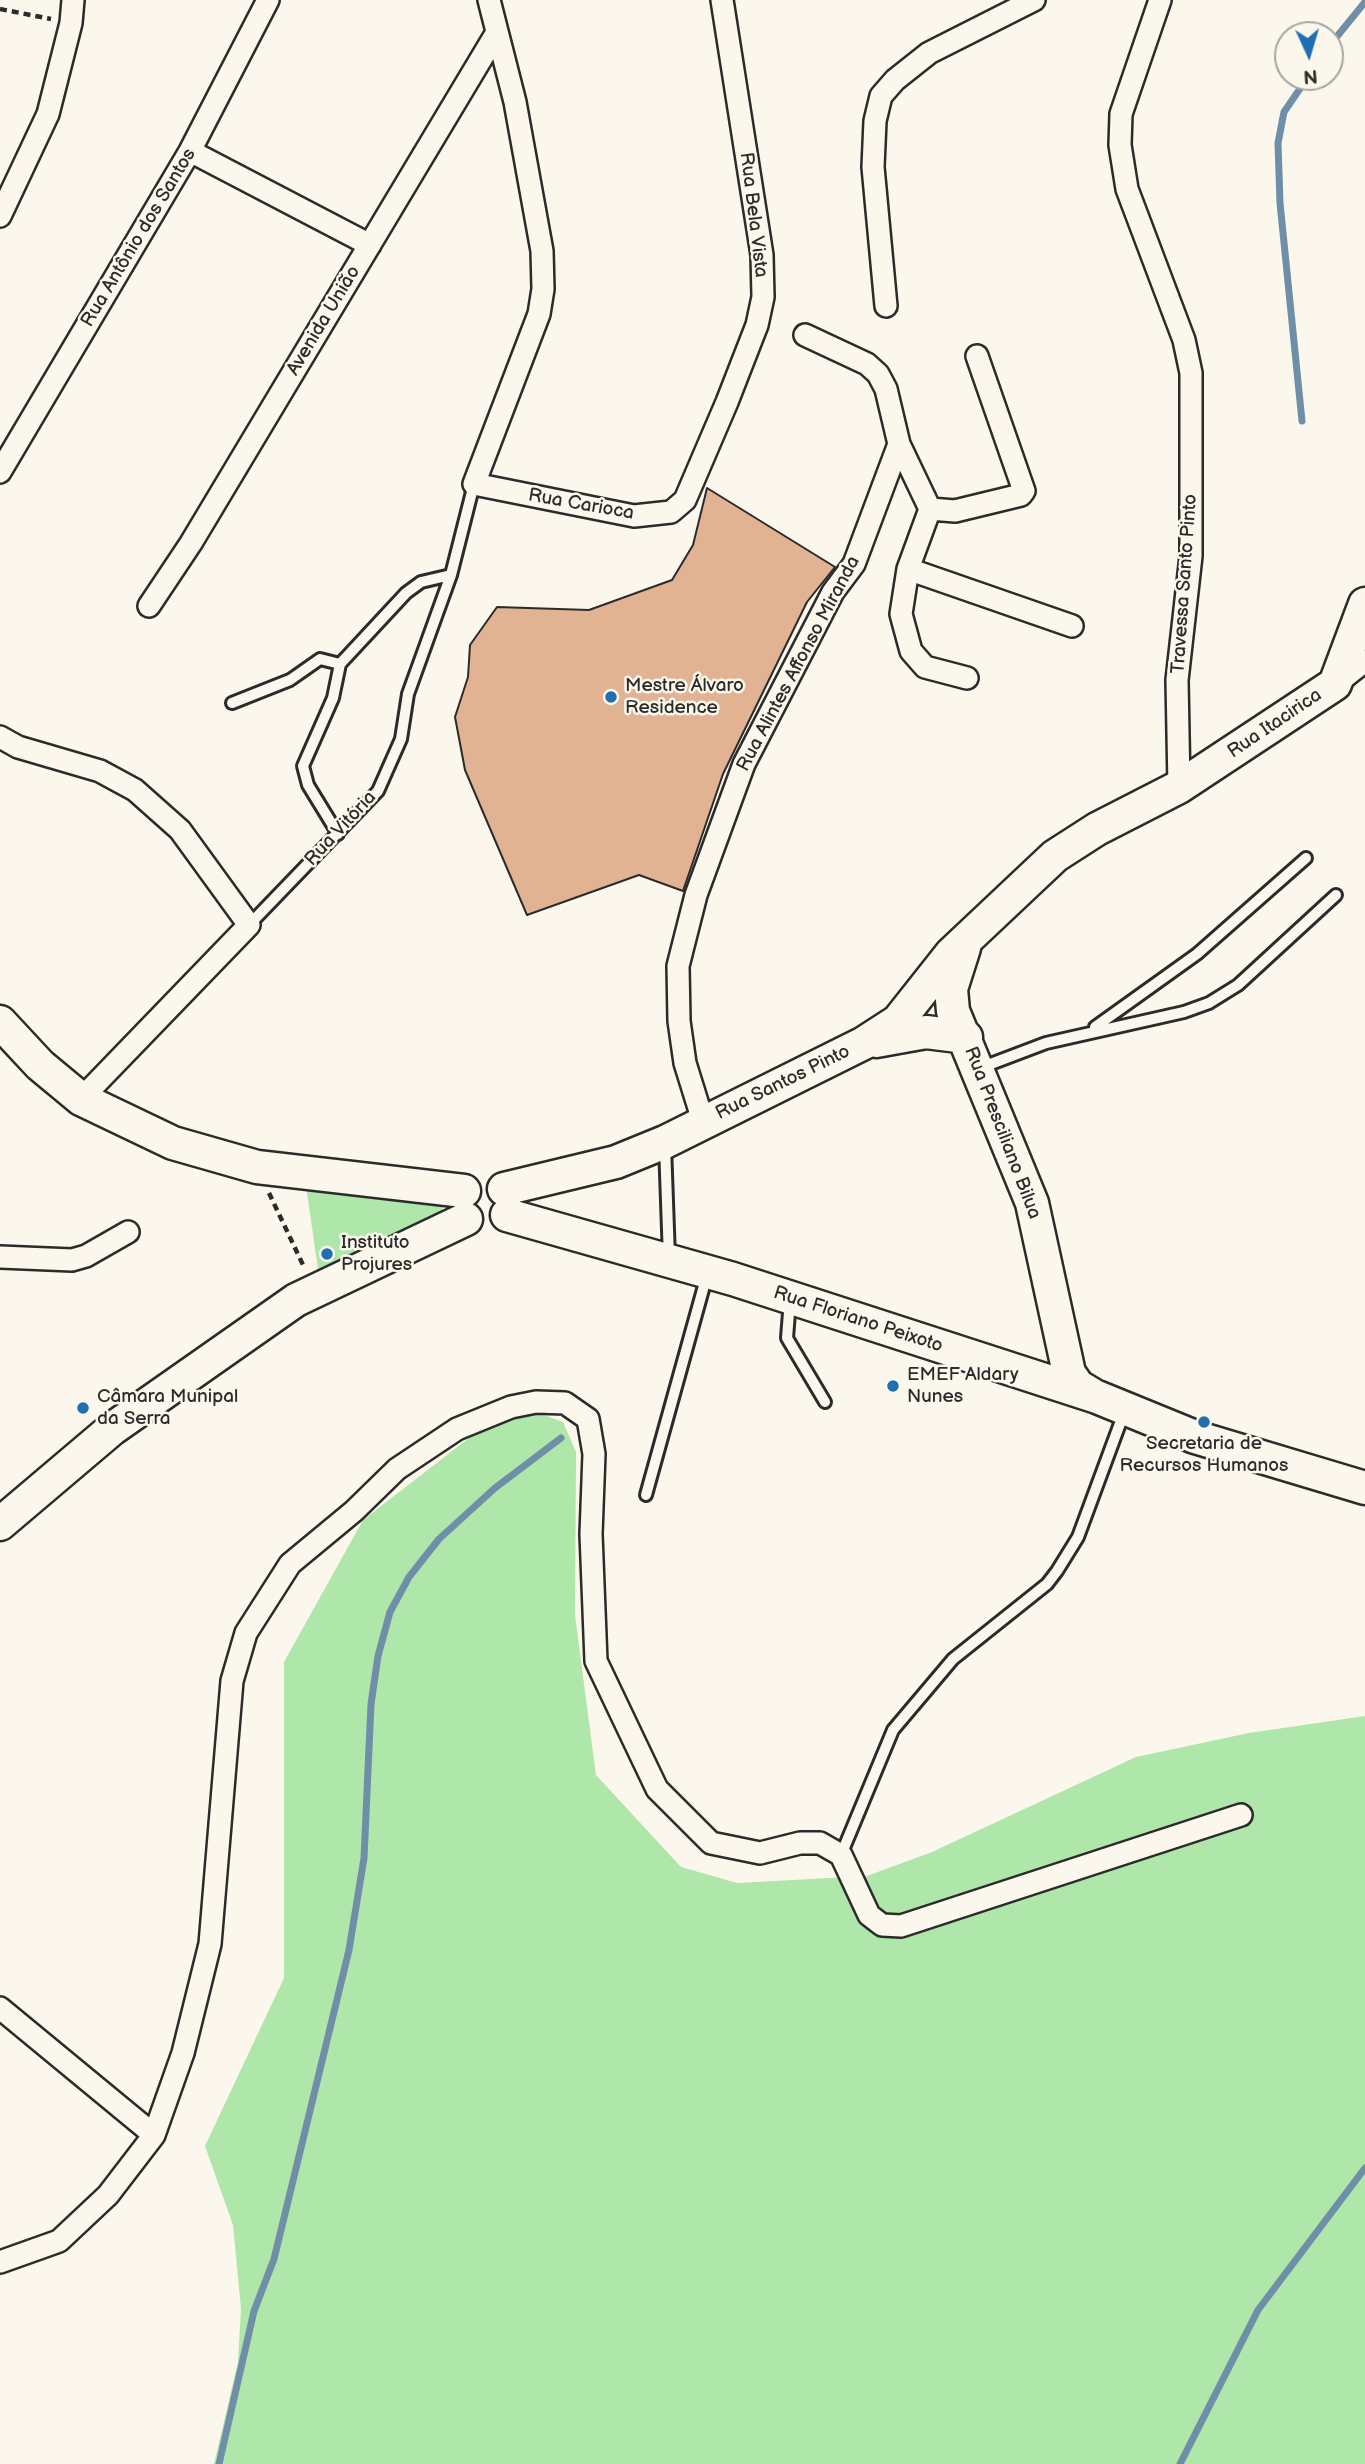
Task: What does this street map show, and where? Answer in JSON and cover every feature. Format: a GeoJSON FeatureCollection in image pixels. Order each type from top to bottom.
{"type":"FeatureCollection","features":[{"type":"Feature","properties":{"kind":"street"},"geometry":{"type":"LineString","coordinates":[[0,216],[48,114],[71,23],[73,0]]}},
{"type":"Feature","properties":{"kind":"street","name":"Rua Antônio dos Santos"},"geometry":{"type":"LineString","coordinates":[[0,472],[190,151],[268,0]]}},
{"type":"Feature","properties":{"kind":"street"},"geometry":{"type":"LineString","coordinates":[[474,484],[539,314],[543,289],[542,251],[515,102],[489,0]]}},
{"type":"Feature","properties":{"kind":"street","name":"Rua Bela Vista"},"geometry":{"type":"LineString","coordinates":[[685,500],[727,402],[757,324],[763,298],[761,255],[722,0]]}},
{"type":"Feature","properties":{"kind":"street"},"geometry":{"type":"LineString","coordinates":[[886,306],[873,167],[875,121],[881,96],[895,80],[929,53],[1034,0]]}},
{"type":"Feature","properties":{"kind":"street","name":"Travessa Santo Pinto"},"geometry":{"type":"LineString","coordinates":[[1160,0],[1121,114],[1120,145],[1127,189],[1184,340],[1191,373],[1191,556],[1177,680],[1179,787]]}},
{"type":"Feature","properties":{"kind":"street","name":"Avenida União"},"geometry":{"type":"LineString","coordinates":[[149,606],[191,543],[496,34]]}},
{"type":"Feature","properties":{"kind":"street"},"geometry":{"type":"LineString","coordinates":[[190,151],[370,245]]}},
{"type":"Feature","properties":{"kind":"street"},"geometry":{"type":"LineString","coordinates":[[806,335],[867,364],[878,374],[886,389],[899,444],[930,509],[908,569],[901,614],[911,651],[925,667],[967,678]]}},
{"type":"Feature","properties":{"kind":"street"},"geometry":{"type":"LineString","coordinates":[[930,509],[955,511],[1021,495],[1024,491],[977,356]]}},
{"type":"Feature","properties":{"kind":"street","name":"Rua Alintes Affonso Miranda"},"geometry":{"type":"LineString","coordinates":[[703,1122],[685,1063],[679,1021],[678,966],[696,895],[744,764],[833,592],[854,564],[899,444]]}},
{"type":"Feature","properties":{"kind":"street","name":"Rua Carioca"},"geometry":{"type":"LineString","coordinates":[[474,484],[634,516],[671,512],[685,500]]}},
{"type":"Feature","properties":{"kind":"street"},"geometry":{"type":"LineString","coordinates":[[908,569],[1072,626]]}},
{"type":"Feature","properties":{"kind":"street","name":"Rua Itacirica"},"geometry":{"type":"LineString","coordinates":[[1179,787],[1335,684],[1365,604]]}},
{"type":"Feature","properties":{"kind":"street"},"geometry":{"type":"LineString","coordinates":[[1335,684],[1365,661]]}},
{"type":"Feature","properties":{"kind":"street"},"geometry":{"type":"LineString","coordinates":[[0,737],[18,747],[100,771],[135,790],[180,830],[249,925]]}},
{"type":"Feature","properties":{"kind":"street"},"geometry":{"type":"LineString","coordinates":[[966,941],[1055,856],[1097,830],[1179,787]]}},
{"type":"Feature","properties":{"kind":"street","name":"Rua Vitória"},"geometry":{"type":"LineString","coordinates":[[81,1099],[249,925]]}},
{"type":"Feature","properties":{"kind":"street","name":"Rua Santos Pinto"},"geometry":{"type":"LineString","coordinates":[[506,1202],[665,1142],[864,1043],[898,1021],[966,941]]}},
{"type":"Feature","properties":{"kind":"street","name":"Rua Presciliano Bilua"},"geometry":{"type":"LineString","coordinates":[[966,941],[951,989],[953,1011],[966,1037],[1032,1203],[1073,1381],[1111,1403]]}},
{"type":"Feature","properties":{"kind":"street"},"geometry":{"type":"LineString","coordinates":[[0,1022],[40,1065],[81,1099],[173,1143],[257,1167],[465,1205]]}},
{"type":"Feature","properties":{"kind":"street"},"geometry":{"type":"LineString","coordinates":[[864,1043],[926,1032],[966,1037]]}},
{"type":"Feature","properties":{"kind":"street"},"geometry":{"type":"LineString","coordinates":[[6,1514],[112,1429],[296,1300],[465,1205],[476,1182],[492,1181],[506,1202],[499,1224],[488,1228],[476,1227],[465,1205]]}},
{"type":"Feature","properties":{"kind":"street","name":"Rua Floriano Peixoto"},"geometry":{"type":"LineString","coordinates":[[506,1202],[669,1261],[1111,1403],[1195,1437],[1365,1488]]}},
{"type":"Feature","properties":{"kind":"street"},"geometry":{"type":"LineString","coordinates":[[0,1257],[72,1260],[86,1256],[128,1232]]}},
{"type":"Feature","properties":{"kind":"street"},"geometry":{"type":"LineString","coordinates":[[1025,1375],[1047,1370],[1062,1341]]}},
{"type":"Feature","properties":{"kind":"street"},"geometry":{"type":"LineString","coordinates":[[0,2262],[59,2241],[108,2195],[154,2135],[183,2053],[210,1944],[232,1681],[246,1633],[290,1564],[354,1511],[397,1469],[457,1429],[511,1407],[536,1402],[565,1403],[588,1419],[594,1454],[591,1534],[596,1661],[657,1789],[711,1843],[760,1853],[800,1843],[820,1843],[841,1855],[869,1915],[882,1925],[901,1926],[1241,1815]]}},
{"type":"Feature","properties":{"kind":"street"},"geometry":{"type":"LineString","coordinates":[[0,2008],[154,2135]]}},
{"type":"Feature","properties":{"kind":"lane","name":"Rua Vitória"},"geometry":{"type":"LineString","coordinates":[[249,925],[378,791],[401,739],[408,694],[451,576],[474,484]]}},
{"type":"Feature","properties":{"kind":"lane"},"geometry":{"type":"LineString","coordinates":[[338,834],[308,785],[303,766],[333,698],[340,664],[406,593],[421,582],[451,576]]}},
{"type":"Feature","properties":{"kind":"lane"},"geometry":{"type":"LineString","coordinates":[[232,703],[290,680],[320,659],[340,664]]}},
{"type":"Feature","properties":{"kind":"lane"},"geometry":{"type":"LineString","coordinates":[[1090,1031],[1197,954],[1306,858]]}},
{"type":"Feature","properties":{"kind":"lane"},"geometry":{"type":"LineString","coordinates":[[979,1069],[1046,1043],[1184,1012],[1209,1003],[1238,985],[1336,895]]}},
{"type":"Feature","properties":{"kind":"lane"},"geometry":{"type":"LineString","coordinates":[[665,1142],[669,1261]]}},
{"type":"Feature","properties":{"kind":"lane"},"geometry":{"type":"LineString","coordinates":[[646,1494],[708,1272]]}},
{"type":"Feature","properties":{"kind":"lane"},"geometry":{"type":"LineString","coordinates":[[790,1298],[787,1338],[825,1402]]}},
{"type":"Feature","properties":{"kind":"lane"},"geometry":{"type":"LineString","coordinates":[[841,1855],[893,1730],[953,1659],[1047,1584],[1078,1537],[1111,1403]]}},
{"type":"Feature","properties":{"kind":"path"},"geometry":{"type":"LineString","coordinates":[[0,9],[71,23]]}},
{"type":"Feature","properties":{"kind":"path"},"geometry":{"type":"LineString","coordinates":[[257,1167],[315,1290]]}},
{"type":"Feature","properties":{"kind":"green space"},"geometry":{"type":"Polygon","coordinates":[[[306,1186],[444,1191],[442,1216],[424,1227],[318,1269],[306,1186]]]}},
{"type":"Feature","properties":{"kind":"green space"},"geometry":{"type":"Polygon","coordinates":[[[531,1410],[563,1422],[576,1452],[575,1615],[596,1775],[681,1867],[737,1883],[867,1876],[932,1852],[1136,1757],[1249,1733],[1365,1716],[1365,2464],[214,2464],[238,2362],[241,2309],[233,2225],[205,2146],[284,1978],[284,1662],[363,1520],[496,1417],[531,1410]]]}},
{"type":"Feature","properties":{"kind":"building","name":"Mestre Álvaro Residence"},"geometry":{"type":"Polygon","coordinates":[[[707,488],[835,567],[807,602],[723,774],[683,891],[639,875],[527,915],[465,770],[455,717],[468,677],[470,645],[497,607],[589,610],[672,580],[693,545],[707,488]]]}},
{"type":"Feature","properties":{"kind":"waterway"},"geometry":{"type":"LineString","coordinates":[[1344,28],[1365,2]]}},
{"type":"Feature","properties":{"kind":"waterway"},"geometry":{"type":"LineString","coordinates":[[1298,91],[1284,112],[1278,143],[1280,203],[1302,421]]}},
{"type":"Feature","properties":{"kind":"waterway"},"geometry":{"type":"LineString","coordinates":[[219,2464],[254,2311],[274,2259],[349,1950],[364,1858],[371,1704],[378,1656],[390,1612],[409,1577],[439,1539],[495,1488],[561,1438]]}},
{"type":"Feature","properties":{"kind":"waterway"},"geometry":{"type":"LineString","coordinates":[[1180,2464],[1258,2310],[1365,2168]]}},
{"type":"Feature","properties":{"kind":"place","name":"Mestre Álvaro Residence"},"geometry":{"type":"Point","coordinates":[611,697]}},
{"type":"Feature","properties":{"kind":"place","name":"Instituto Projures"},"geometry":{"type":"Point","coordinates":[327,1254]}},
{"type":"Feature","properties":{"kind":"place","name":"EMEF Aldary Nunes"},"geometry":{"type":"Point","coordinates":[893,1386]}},
{"type":"Feature","properties":{"kind":"place","name":"Câmara Munipal da Serra"},"geometry":{"type":"Point","coordinates":[83,1408]}},
{"type":"Feature","properties":{"kind":"place","name":"Secretaria de Recursos Humanos"},"geometry":{"type":"Point","coordinates":[1204,1422]}}]}
